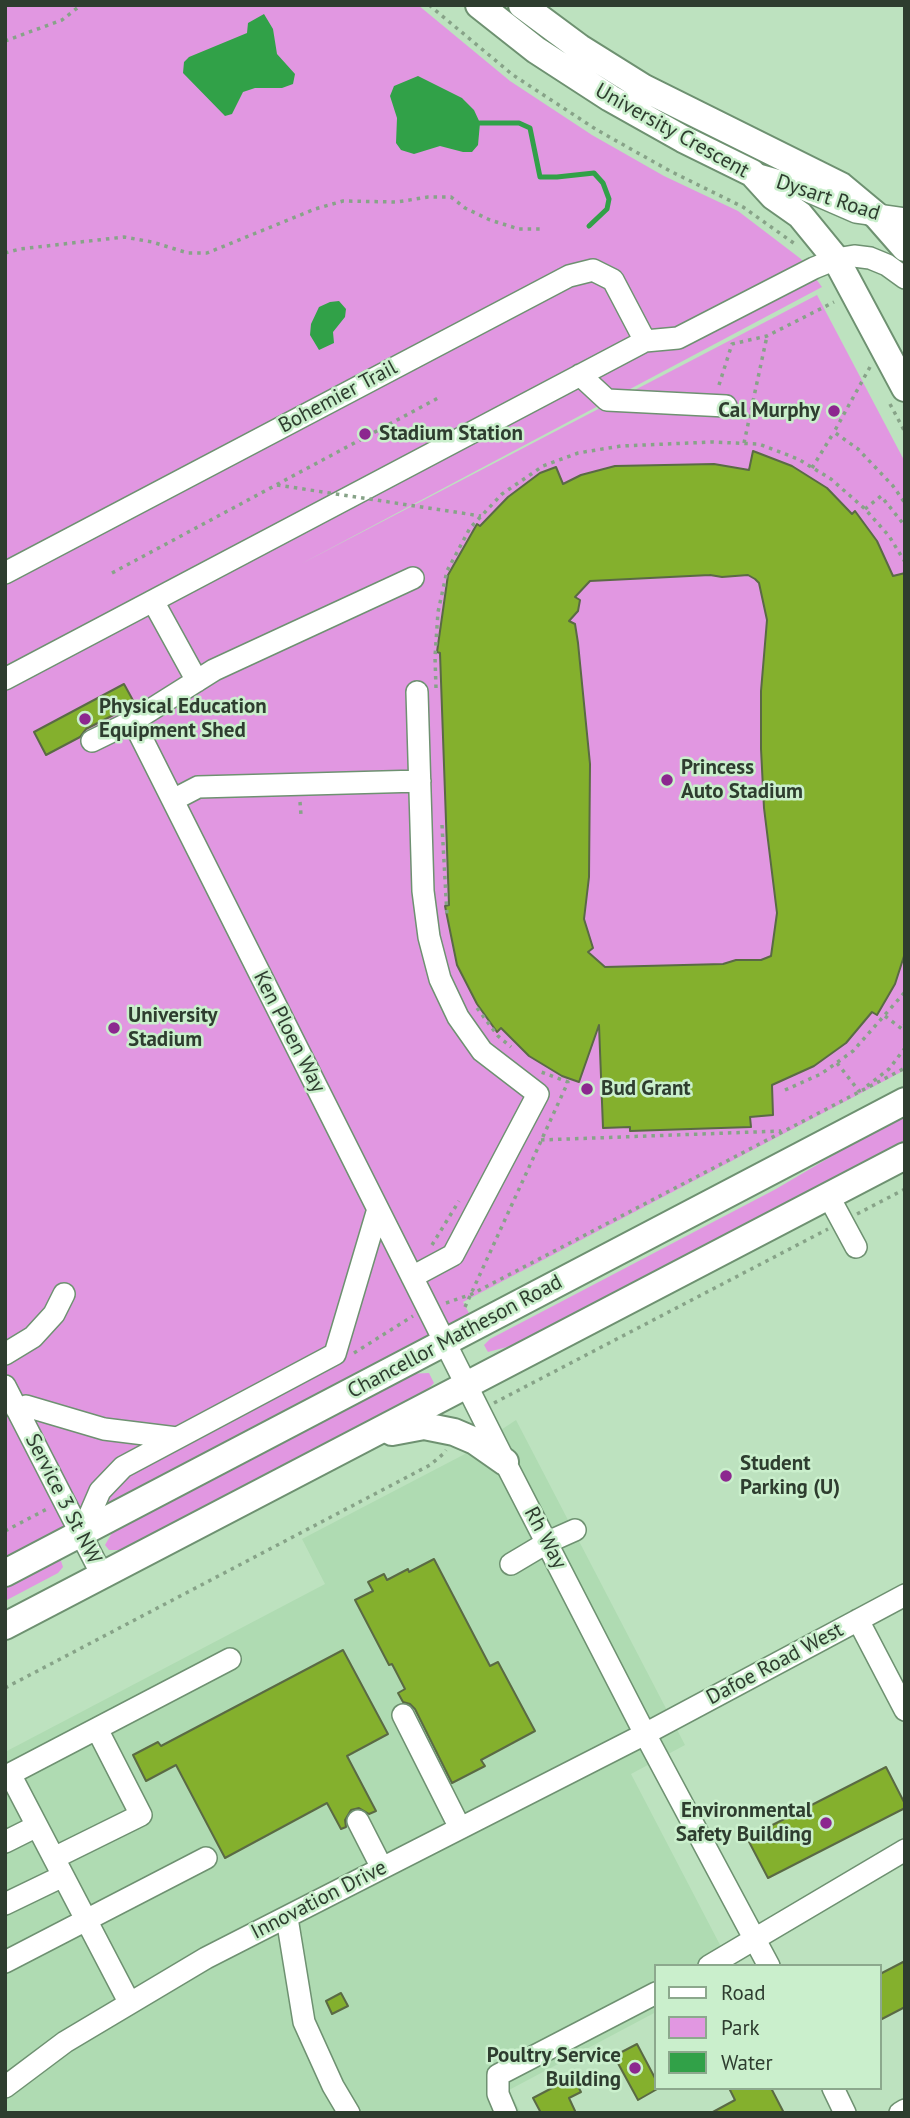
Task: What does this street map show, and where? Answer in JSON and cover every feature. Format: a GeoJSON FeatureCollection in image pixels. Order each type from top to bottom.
{"type":"FeatureCollection","features":[{"type":"Feature","properties":{"kind":"main road","name":"University Crescent"},"geometry":{"type":"LineString","coordinates":[[479,5],[536,50],[610,98],[683,139],[752,173],[773,196],[800,215],[825,263],[905,388]]}},
{"type":"Feature","properties":{"kind":"main road","name":"University Crescent"},"geometry":{"type":"LineString","coordinates":[[522,5],[580,48],[645,88],[830,179],[877,216],[905,248]]}},
{"type":"Feature","properties":{"kind":"main road","name":"Chancellor Matheson Road"},"geometry":{"type":"LineString","coordinates":[[5,1573],[905,1101]]}},
{"type":"Feature","properties":{"kind":"main road"},"geometry":{"type":"LineString","coordinates":[[5,1626],[905,1156]]}},
{"type":"Feature","properties":{"kind":"main road"},"geometry":{"type":"LineString","coordinates":[[366,1437],[424,1426],[454,1432],[475,1441],[505,1462]]}},
{"type":"Feature","properties":{"kind":"street","name":"Dysart Road"},"geometry":{"type":"LineString","coordinates":[[752,173],[794,185],[845,208],[905,219]]}},
{"type":"Feature","properties":{"kind":"street"},"geometry":{"type":"LineString","coordinates":[[5,679],[645,341],[678,338],[825,263],[855,256],[870,258],[887,265],[905,278]]}},
{"type":"Feature","properties":{"kind":"street","name":"Bohemier Trail"},"geometry":{"type":"LineString","coordinates":[[5,573],[569,275],[593,270],[613,280],[645,341]]}},
{"type":"Feature","properties":{"kind":"street"},"geometry":{"type":"LineString","coordinates":[[580,375],[607,400],[726,406]]}},
{"type":"Feature","properties":{"kind":"street"},"geometry":{"type":"LineString","coordinates":[[92,741],[133,721],[214,670],[413,578]]}},
{"type":"Feature","properties":{"kind":"street"},"geometry":{"type":"LineString","coordinates":[[153,601],[197,681]]}},
{"type":"Feature","properties":{"kind":"street"},"geometry":{"type":"LineString","coordinates":[[412,1277],[453,1255],[538,1094],[482,1051],[458,1017],[440,979],[429,937],[423,891],[420,781],[427,694]]}},
{"type":"Feature","properties":{"kind":"street","name":"Ken Ploen Way"},"geometry":{"type":"LineString","coordinates":[[133,721],[445,1343]]}},
{"type":"Feature","properties":{"kind":"street"},"geometry":{"type":"LineString","coordinates":[[173,800],[198,787],[420,781]]}},
{"type":"Feature","properties":{"kind":"street"},"geometry":{"type":"LineString","coordinates":[[830,1197],[856,1247]]}},
{"type":"Feature","properties":{"kind":"street"},"geometry":{"type":"LineString","coordinates":[[81,1535],[100,1491],[123,1467],[335,1353],[378,1209]]}},
{"type":"Feature","properties":{"kind":"street"},"geometry":{"type":"LineString","coordinates":[[5,1353],[33,1337],[54,1314],[64,1294]]}},
{"type":"Feature","properties":{"kind":"street","name":"Rh Way"},"geometry":{"type":"LineString","coordinates":[[445,1343],[645,1734],[768,1964]]}},
{"type":"Feature","properties":{"kind":"street","name":"Service 3 St NW"},"geometry":{"type":"LineString","coordinates":[[5,1386],[102,1576]]}},
{"type":"Feature","properties":{"kind":"street"},"geometry":{"type":"LineString","coordinates":[[18,1410],[26,1406],[104,1429],[177,1438]]}},
{"type":"Feature","properties":{"kind":"street"},"geometry":{"type":"LineString","coordinates":[[511,1564],[575,1530]]}},
{"type":"Feature","properties":{"kind":"street","name":"Dafoe Road West"},"geometry":{"type":"LineString","coordinates":[[645,1734],[905,1595]]}},
{"type":"Feature","properties":{"kind":"street"},"geometry":{"type":"LineString","coordinates":[[858,1619],[905,1710]]}},
{"type":"Feature","properties":{"kind":"street"},"geometry":{"type":"LineString","coordinates":[[130,2002],[7,1775],[230,1659]]}},
{"type":"Feature","properties":{"kind":"street"},"geometry":{"type":"LineString","coordinates":[[403,1715],[460,1828]]}},
{"type":"Feature","properties":{"kind":"street"},"geometry":{"type":"LineString","coordinates":[[5,1904],[141,1815],[97,1729]]}},
{"type":"Feature","properties":{"kind":"street","name":"Innovation Drive"},"geometry":{"type":"LineString","coordinates":[[5,2087],[65,2042],[206,1958],[645,1734]]}},
{"type":"Feature","properties":{"kind":"street"},"geometry":{"type":"LineString","coordinates":[[358,1821],[382,1868]]}},
{"type":"Feature","properties":{"kind":"street"},"geometry":{"type":"LineString","coordinates":[[5,1842],[37,1826]]}},
{"type":"Feature","properties":{"kind":"street"},"geometry":{"type":"LineString","coordinates":[[712,1964],[905,1850]]}},
{"type":"Feature","properties":{"kind":"street"},"geometry":{"type":"LineString","coordinates":[[5,1962],[206,1858]]}},
{"type":"Feature","properties":{"kind":"street"},"geometry":{"type":"LineString","coordinates":[[287,1918],[304,2022],[333,2086],[349,2113]]}},
{"type":"Feature","properties":{"kind":"street"},"geometry":{"type":"LineString","coordinates":[[506,2113],[498,2094],[498,2075],[654,1994]]}},
{"type":"Feature","properties":{"kind":"street"},"geometry":{"type":"LineString","coordinates":[[834,2090],[845,2113]]}},
{"type":"Feature","properties":{"kind":"street"},"geometry":{"type":"LineString","coordinates":[[900,2113],[905,2110]]}},
{"type":"Feature","properties":{"kind":"path"},"geometry":{"type":"LineString","coordinates":[[5,41],[62,20],[81,5]]}},
{"type":"Feature","properties":{"kind":"path"},"geometry":{"type":"LineString","coordinates":[[429,5],[513,75],[597,130],[670,171],[743,207],[825,263]]}},
{"type":"Feature","properties":{"kind":"path"},"geometry":{"type":"LineString","coordinates":[[5,253],[124,237],[188,253],[206,253],[315,209],[343,201],[397,202],[428,197],[451,197],[465,208],[490,220],[519,229],[542,229]]}},
{"type":"Feature","properties":{"kind":"path"},"geometry":{"type":"LineString","coordinates":[[719,385],[732,344],[766,336],[834,302]]}},
{"type":"Feature","properties":{"kind":"path"},"geometry":{"type":"LineString","coordinates":[[744,443],[766,336]]}},
{"type":"Feature","properties":{"kind":"path"},"geometry":{"type":"LineString","coordinates":[[812,468],[870,367]]}},
{"type":"Feature","properties":{"kind":"path"},"geometry":{"type":"LineString","coordinates":[[112,573],[440,397]]}},
{"type":"Feature","properties":{"kind":"path"},"geometry":{"type":"LineString","coordinates":[[834,432],[858,449],[893,486],[905,503]]}},
{"type":"Feature","properties":{"kind":"path"},"geometry":{"type":"LineString","coordinates":[[427,694],[435,657],[438,612],[447,570],[470,528],[502,494],[542,466],[578,453],[621,446],[711,442],[759,444],[798,459],[831,479],[865,509],[889,536],[905,562]]}},
{"type":"Feature","properties":{"kind":"path"},"geometry":{"type":"LineString","coordinates":[[277,485],[481,516]]}},
{"type":"Feature","properties":{"kind":"path"},"geometry":{"type":"LineString","coordinates":[[865,509],[881,496],[905,526]]}},
{"type":"Feature","properties":{"kind":"path"},"geometry":{"type":"LineString","coordinates":[[442,823],[448,924]]}},
{"type":"Feature","properties":{"kind":"path"},"geometry":{"type":"LineString","coordinates":[[785,1090],[821,1074],[853,1051],[905,992]]}},
{"type":"Feature","properties":{"kind":"path"},"geometry":{"type":"LineString","coordinates":[[476,1006],[498,1036],[517,1053]]}},
{"type":"Feature","properties":{"kind":"path"},"geometry":{"type":"LineString","coordinates":[[885,1016],[902,1029],[905,1024]]}},
{"type":"Feature","properties":{"kind":"path"},"geometry":{"type":"LineString","coordinates":[[859,1091],[889,1069],[905,1048]]}},
{"type":"Feature","properties":{"kind":"path"},"geometry":{"type":"LineString","coordinates":[[837,1063],[859,1091]]}},
{"type":"Feature","properties":{"kind":"path"},"geometry":{"type":"LineString","coordinates":[[472,1294],[905,1068]]}},
{"type":"Feature","properties":{"kind":"path"},"geometry":{"type":"LineString","coordinates":[[461,1313],[568,1082],[537,1070]]}},
{"type":"Feature","properties":{"kind":"path"},"geometry":{"type":"LineString","coordinates":[[541,1140],[784,1131]]}},
{"type":"Feature","properties":{"kind":"path"},"geometry":{"type":"LineString","coordinates":[[5,1531],[64,1500]]}},
{"type":"Feature","properties":{"kind":"shaded area"},"geometry":{"type":"Polygon","coordinates":[[[516,1420],[685,1745],[631,1774],[730,1964],[654,1964],[654,2013],[509,2090],[521,2113],[5,2113],[5,1752],[325,1584],[302,1539],[463,1455],[516,1420]]]}},
{"type":"Feature","properties":{"kind":"green space"},"geometry":{"type":"Polygon","coordinates":[[[5,5],[418,5],[510,81],[592,135],[664,176],[738,211],[801,259],[822,287],[299,565],[817,295],[905,462],[905,1070],[463,1302],[470,1315],[5,1559],[5,5]]]}},
{"type":"Feature","properties":{"kind":"green space"},"geometry":{"type":"Polygon","coordinates":[[[905,1113],[905,1140],[539,1333],[488,1352],[484,1345],[490,1339],[776,1189],[905,1113]]]}},
{"type":"Feature","properties":{"kind":"green space"},"geometry":{"type":"Polygon","coordinates":[[[429,1373],[434,1383],[422,1395],[122,1550],[109,1550],[105,1545],[113,1531],[406,1374],[429,1373]]]}},
{"type":"Feature","properties":{"kind":"green space"},"geometry":{"type":"Polygon","coordinates":[[[61,1561],[63,1567],[58,1573],[5,1601],[5,1583],[45,1562],[61,1561]]]}},
{"type":"Feature","properties":{"kind":"water"},"geometry":{"type":"Polygon","coordinates":[[[264,14],[273,29],[277,54],[295,74],[293,84],[282,88],[255,88],[243,92],[232,114],[225,116],[183,73],[184,62],[189,57],[247,33],[248,23],[264,14]]]}},
{"type":"Feature","properties":{"kind":"water"},"geometry":{"type":"Polygon","coordinates":[[[418,76],[462,98],[474,110],[480,123],[478,145],[472,152],[440,146],[414,154],[401,150],[396,143],[397,118],[390,96],[394,86],[418,76]]]}},
{"type":"Feature","properties":{"kind":"water"},"geometry":{"type":"Polygon","coordinates":[[[339,301],[346,309],[345,317],[333,332],[334,343],[319,350],[310,335],[311,324],[319,307],[339,301]]]}},
{"type":"Feature","properties":{"kind":"building","name":"Princess Auto Stadium"},"geometry":{"type":"Polygon","coordinates":[[[753,451],[792,466],[827,488],[852,514],[855,511],[877,541],[893,576],[905,573],[905,953],[895,984],[877,1015],[872,1012],[846,1043],[814,1066],[772,1085],[773,1115],[750,1117],[751,1127],[630,1131],[630,1127],[603,1128],[599,1025],[579,1082],[562,1076],[529,1056],[501,1028],[497,1032],[477,1004],[457,965],[445,906],[449,905],[440,653],[437,652],[448,575],[477,524],[480,526],[508,497],[540,473],[556,467],[563,484],[581,475],[615,466],[714,464],[749,470],[753,451]],[[710,575],[590,581],[575,597],[580,600],[578,611],[569,621],[575,624],[578,643],[590,764],[589,877],[584,919],[593,948],[588,952],[605,967],[723,964],[736,960],[761,960],[771,956],[777,913],[764,808],[761,749],[761,691],[767,620],[759,583],[755,579],[748,575],[710,575]]]}},
{"type":"Feature","properties":{"kind":"building","name":"Physical Education Equipment Shed"},"geometry":{"type":"Polygon","coordinates":[[[124,684],[135,704],[86,729],[80,737],[46,755],[34,732],[124,684]]]}},
{"type":"Feature","properties":{"kind":"building"},"geometry":{"type":"Polygon","coordinates":[[[434,1559],[490,1666],[498,1662],[535,1731],[481,1760],[485,1766],[452,1783],[415,1709],[403,1702],[398,1693],[405,1689],[392,1664],[389,1665],[355,1600],[373,1591],[368,1582],[384,1574],[387,1580],[434,1559]]]}},
{"type":"Feature","properties":{"kind":"building"},"geometry":{"type":"Polygon","coordinates":[[[343,1650],[388,1734],[347,1756],[376,1811],[369,1814],[359,1808],[351,1810],[345,1820],[346,1827],[341,1829],[327,1803],[225,1858],[176,1765],[146,1781],[133,1755],[158,1742],[161,1746],[343,1650]]]}},
{"type":"Feature","properties":{"kind":"building","name":"Environmental Safety Building"},"geometry":{"type":"Polygon","coordinates":[[[886,1767],[905,1808],[768,1878],[747,1838],[886,1767]]]}},
{"type":"Feature","properties":{"kind":"building"},"geometry":{"type":"Polygon","coordinates":[[[905,1961],[905,2007],[882,2019],[882,1973],[905,1961]]]}},
{"type":"Feature","properties":{"kind":"building"},"geometry":{"type":"Polygon","coordinates":[[[341,1993],[348,2006],[332,2014],[326,2001],[341,1993]]]}},
{"type":"Feature","properties":{"kind":"building","name":"Poultry Service Building"},"geometry":{"type":"Polygon","coordinates":[[[637,2044],[654,2076],[656,2090],[638,2100],[614,2056],[637,2044]]]}},
{"type":"Feature","properties":{"kind":"building"},"geometry":{"type":"Polygon","coordinates":[[[573,2077],[581,2092],[569,2098],[576,2113],[541,2113],[533,2098],[573,2077]]]}},
{"type":"Feature","properties":{"kind":"building"},"geometry":{"type":"Polygon","coordinates":[[[730,2090],[772,2090],[784,2113],[711,2113],[735,2100],[730,2090]]]}},
{"type":"Feature","properties":{"kind":"waterway"},"geometry":{"type":"LineString","coordinates":[[480,123],[519,123],[530,128],[540,177],[594,173],[603,183],[609,199],[607,209],[589,226]]}},
{"type":"Feature","properties":{"kind":"place","name":"Cal Murphy"},"geometry":{"type":"Point","coordinates":[834,411]}},
{"type":"Feature","properties":{"kind":"place","name":"Stadium Station"},"geometry":{"type":"Point","coordinates":[365,434]}},
{"type":"Feature","properties":{"kind":"place","name":"Physical Education Equipment Shed"},"geometry":{"type":"Point","coordinates":[85,719]}},
{"type":"Feature","properties":{"kind":"place","name":"Princess Auto Stadium"},"geometry":{"type":"Point","coordinates":[667,780]}},
{"type":"Feature","properties":{"kind":"place","name":"University Stadium"},"geometry":{"type":"Point","coordinates":[114,1028]}},
{"type":"Feature","properties":{"kind":"place","name":"Bud Grant"},"geometry":{"type":"Point","coordinates":[587,1089]}},
{"type":"Feature","properties":{"kind":"place","name":"Student Parking (U)"},"geometry":{"type":"Point","coordinates":[726,1476]}},
{"type":"Feature","properties":{"kind":"place","name":"Environmental Safety Building"},"geometry":{"type":"Point","coordinates":[826,1823]}},
{"type":"Feature","properties":{"kind":"place","name":"Poultry Service Building"},"geometry":{"type":"Point","coordinates":[635,2068]}}]}
